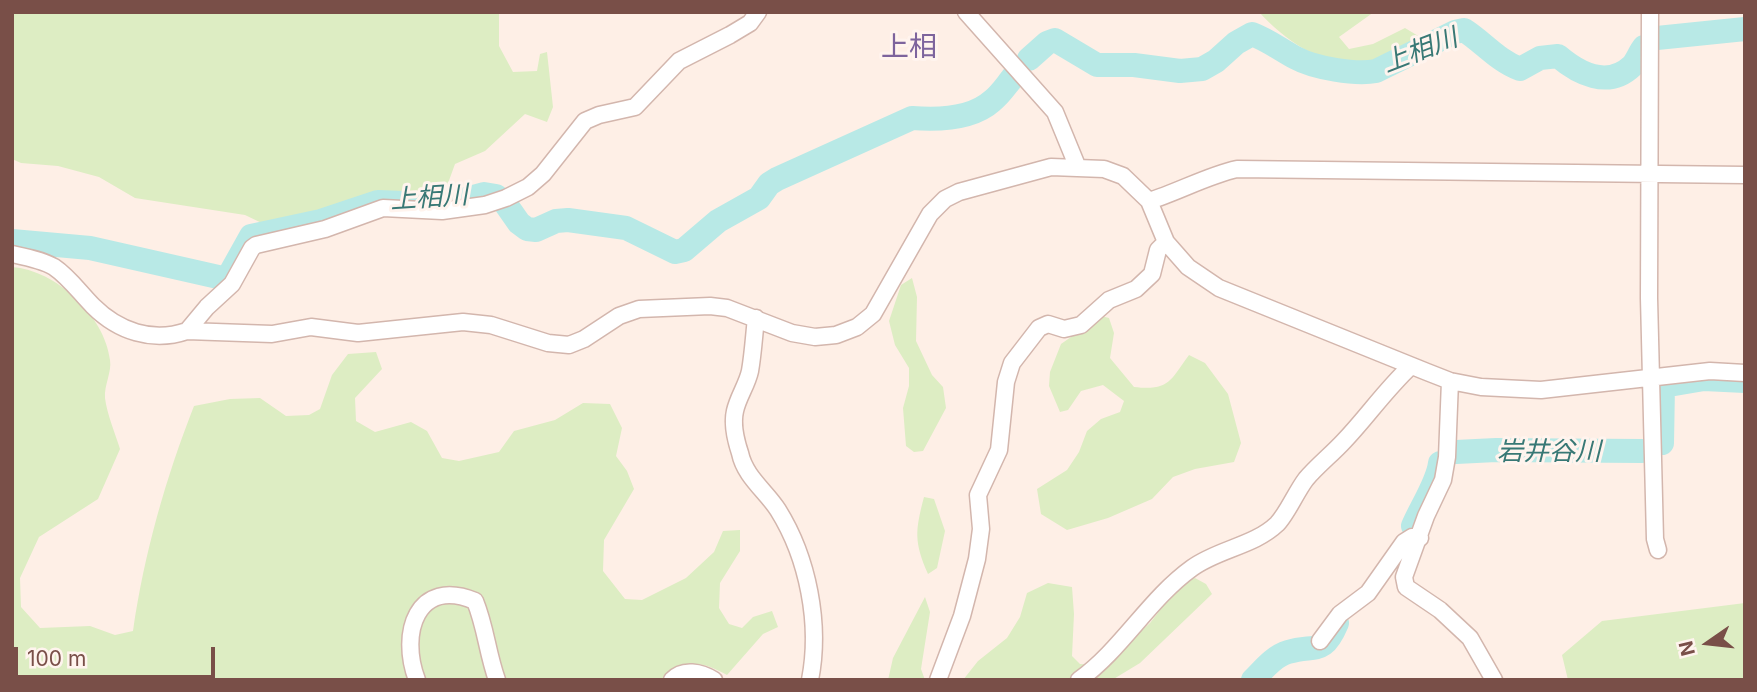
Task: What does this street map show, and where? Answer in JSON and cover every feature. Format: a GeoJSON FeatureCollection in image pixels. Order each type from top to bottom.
{"type":"FeatureCollection","features":[{"type":"Feature","properties":{"kind":"street"},"geometry":{"type":"LineString","coordinates":[[187,331],[206,307],[232,284],[252,248],[257,245],[325,229],[383,208],[442,211],[503,200],[528,187],[543,174],[585,121],[599,114],[635,107],[679,61],[750,23],[758,12]]}},
{"type":"Feature","properties":{"kind":"street"},"geometry":{"type":"LineString","coordinates":[[966,12],[1055,112],[1078,168]]}},
{"type":"Feature","properties":{"kind":"street"},"geometry":{"type":"LineString","coordinates":[[1650,12],[1649,298],[1658,550]]}},
{"type":"Feature","properties":{"kind":"street"},"geometry":{"type":"LineString","coordinates":[[12,254],[53,267],[110,321],[127,330],[153,336],[175,335],[187,331],[272,334],[311,327],[358,333],[463,322],[491,325],[548,343],[569,345],[584,339],[619,316],[639,309],[710,306],[727,308],[792,333],[815,337],[836,335],[857,327],[873,314],[884,299],[930,214],[944,199],[959,192],[1043,169],[1104,169],[1123,176],[1149,201],[1166,242],[1188,267],[1219,288],[1450,381],[1501,390],[1541,390],[1710,371],[1745,373]]}},
{"type":"Feature","properties":{"kind":"street"},"geometry":{"type":"LineString","coordinates":[[1149,201],[1237,169],[1745,175]]}},
{"type":"Feature","properties":{"kind":"street"},"geometry":{"type":"LineString","coordinates":[[938,680],[962,616],[977,559],[981,528],[978,495],[999,450],[1006,382],[1012,363],[1039,328],[1048,324],[1064,329],[1081,325],[1108,300],[1136,289],[1152,274],[1158,250],[1166,242]]}},
{"type":"Feature","properties":{"kind":"street"},"geometry":{"type":"LineString","coordinates":[[755,318],[749,374],[734,413],[736,439],[740,458],[752,479],[777,508],[792,535],[804,571],[813,615],[814,659],[810,680]]}},
{"type":"Feature","properties":{"kind":"street"},"geometry":{"type":"LineString","coordinates":[[1079,680],[1119,644],[1170,585],[1211,556],[1264,534],[1279,522],[1307,478],[1411,366]]}},
{"type":"Feature","properties":{"kind":"street"},"geometry":{"type":"LineString","coordinates":[[1450,381],[1447,457],[1443,480],[1426,516],[1404,577],[1406,587],[1440,610],[1470,638],[1493,680]]}},
{"type":"Feature","properties":{"kind":"street"},"geometry":{"type":"LineString","coordinates":[[1320,641],[1340,614],[1368,593],[1404,542],[1412,537],[1420,538]]}},
{"type":"Feature","properties":{"kind":"street"},"geometry":{"type":"LineString","coordinates":[[416,680],[411,664],[409,632],[413,619],[432,599],[456,593],[475,601],[484,624],[489,659],[497,680]]}},
{"type":"Feature","properties":{"kind":"street"},"geometry":{"type":"LineString","coordinates":[[672,680],[675,676],[694,672],[714,680]]}},
{"type":"Feature","properties":{"kind":"green space"},"geometry":{"type":"Polygon","coordinates":[[[12,12],[499,12],[499,46],[513,72],[537,71],[540,54],[547,52],[553,107],[547,122],[525,114],[485,151],[455,164],[447,186],[419,192],[369,196],[317,215],[270,227],[245,215],[135,198],[99,177],[58,166],[21,163],[12,159],[12,12]]]}},
{"type":"Feature","properties":{"kind":"green space"},"geometry":{"type":"Polygon","coordinates":[[[1259,12],[1374,12],[1339,37],[1349,49],[1373,44],[1405,28],[1425,40],[1378,62],[1364,66],[1349,65],[1306,50],[1280,33],[1259,12]]]}},
{"type":"Feature","properties":{"kind":"green space"},"geometry":{"type":"Polygon","coordinates":[[[12,267],[29,270],[61,286],[76,298],[99,327],[110,360],[106,404],[120,449],[98,499],[39,537],[20,578],[21,607],[40,628],[90,626],[115,635],[133,631],[157,516],[194,406],[230,399],[260,398],[286,416],[309,415],[320,409],[332,375],[348,354],[376,352],[382,369],[355,398],[356,421],[375,432],[411,422],[427,431],[442,458],[459,461],[499,452],[514,431],[555,420],[583,403],[610,404],[622,428],[616,456],[627,471],[634,489],[604,540],[603,571],[625,599],[642,600],[686,578],[714,552],[723,531],[740,530],[740,551],[720,583],[719,608],[729,624],[742,628],[753,617],[772,611],[778,627],[763,634],[727,675],[696,664],[682,668],[667,680],[12,680],[12,267]]]}},
{"type":"Feature","properties":{"kind":"green space"},"geometry":{"type":"Polygon","coordinates":[[[912,278],[917,297],[916,341],[932,375],[943,387],[946,408],[923,451],[914,452],[906,446],[903,408],[909,386],[909,368],[895,345],[889,321],[901,285],[912,278]]]}},
{"type":"Feature","properties":{"kind":"green space"},"geometry":{"type":"Polygon","coordinates":[[[1101,316],[1109,318],[1114,333],[1110,358],[1134,387],[1155,387],[1168,382],[1189,355],[1205,363],[1228,394],[1241,443],[1234,462],[1195,469],[1173,477],[1152,499],[1108,518],[1067,530],[1041,514],[1037,489],[1067,470],[1079,452],[1087,431],[1101,419],[1120,412],[1124,401],[1103,385],[1081,391],[1068,410],[1060,412],[1049,386],[1050,372],[1061,344],[1101,316]]]}},
{"type":"Feature","properties":{"kind":"green space"},"geometry":{"type":"Polygon","coordinates":[[[924,497],[934,499],[945,531],[937,568],[928,574],[917,536],[924,497]]]}},
{"type":"Feature","properties":{"kind":"green space"},"geometry":{"type":"Polygon","coordinates":[[[1195,578],[1206,584],[1212,594],[1140,663],[1112,680],[963,680],[978,661],[1007,638],[1020,617],[1027,593],[1048,583],[1072,587],[1072,656],[1080,664],[1103,665],[1150,623],[1181,583],[1195,578]]]}},
{"type":"Feature","properties":{"kind":"green space"},"geometry":{"type":"Polygon","coordinates":[[[925,597],[930,612],[921,669],[925,680],[888,680],[893,658],[925,597]]]}},
{"type":"Feature","properties":{"kind":"green space"},"geometry":{"type":"Polygon","coordinates":[[[1745,603],[1745,680],[1568,680],[1562,655],[1602,621],[1745,603]]]}},
{"type":"Feature","properties":{"kind":"waterway","name":"上相川"},"geometry":{"type":"LineString","coordinates":[[1657,38],[1745,29]]}},
{"type":"Feature","properties":{"kind":"waterway","name":"上相川"},"geometry":{"type":"LineString","coordinates":[[1029,59],[1047,43],[1055,40],[1097,65],[1134,65],[1180,71],[1202,69],[1252,34],[1313,65],[1368,72],[1376,71],[1464,30],[1520,69],[1540,58],[1558,56],[1584,73],[1613,77],[1632,66],[1644,47]]}},
{"type":"Feature","properties":{"kind":"waterway","name":"上相川"},"geometry":{"type":"LineString","coordinates":[[12,241],[90,248],[227,279],[251,236],[321,221],[378,202],[430,204],[458,201],[484,194],[496,196],[505,203],[519,223],[527,229],[536,230],[556,221],[568,220],[626,228],[675,252],[684,250],[718,221],[759,198],[769,184],[777,179],[912,118],[933,119],[975,112],[995,98],[1014,76]]}},
{"type":"Feature","properties":{"kind":"waterway","name":"岩井谷川"},"geometry":{"type":"LineString","coordinates":[[1662,443],[1663,386],[1704,379],[1745,381]]}},
{"type":"Feature","properties":{"kind":"waterway","name":"岩井谷川"},"geometry":{"type":"LineString","coordinates":[[1456,452],[1642,451]]}},
{"type":"Feature","properties":{"kind":"waterway","name":"岩井谷川"},"geometry":{"type":"LineString","coordinates":[[1413,526],[1433,486],[1440,463]]}},
{"type":"Feature","properties":{"kind":"waterway","name":"岩井谷川"},"geometry":{"type":"LineString","coordinates":[[1253,680],[1283,654],[1323,645],[1337,623]]}},
{"type":"Feature","properties":{"kind":"district","name":"上相"},"geometry":{"type":"Point","coordinates":[909,48]}}]}
